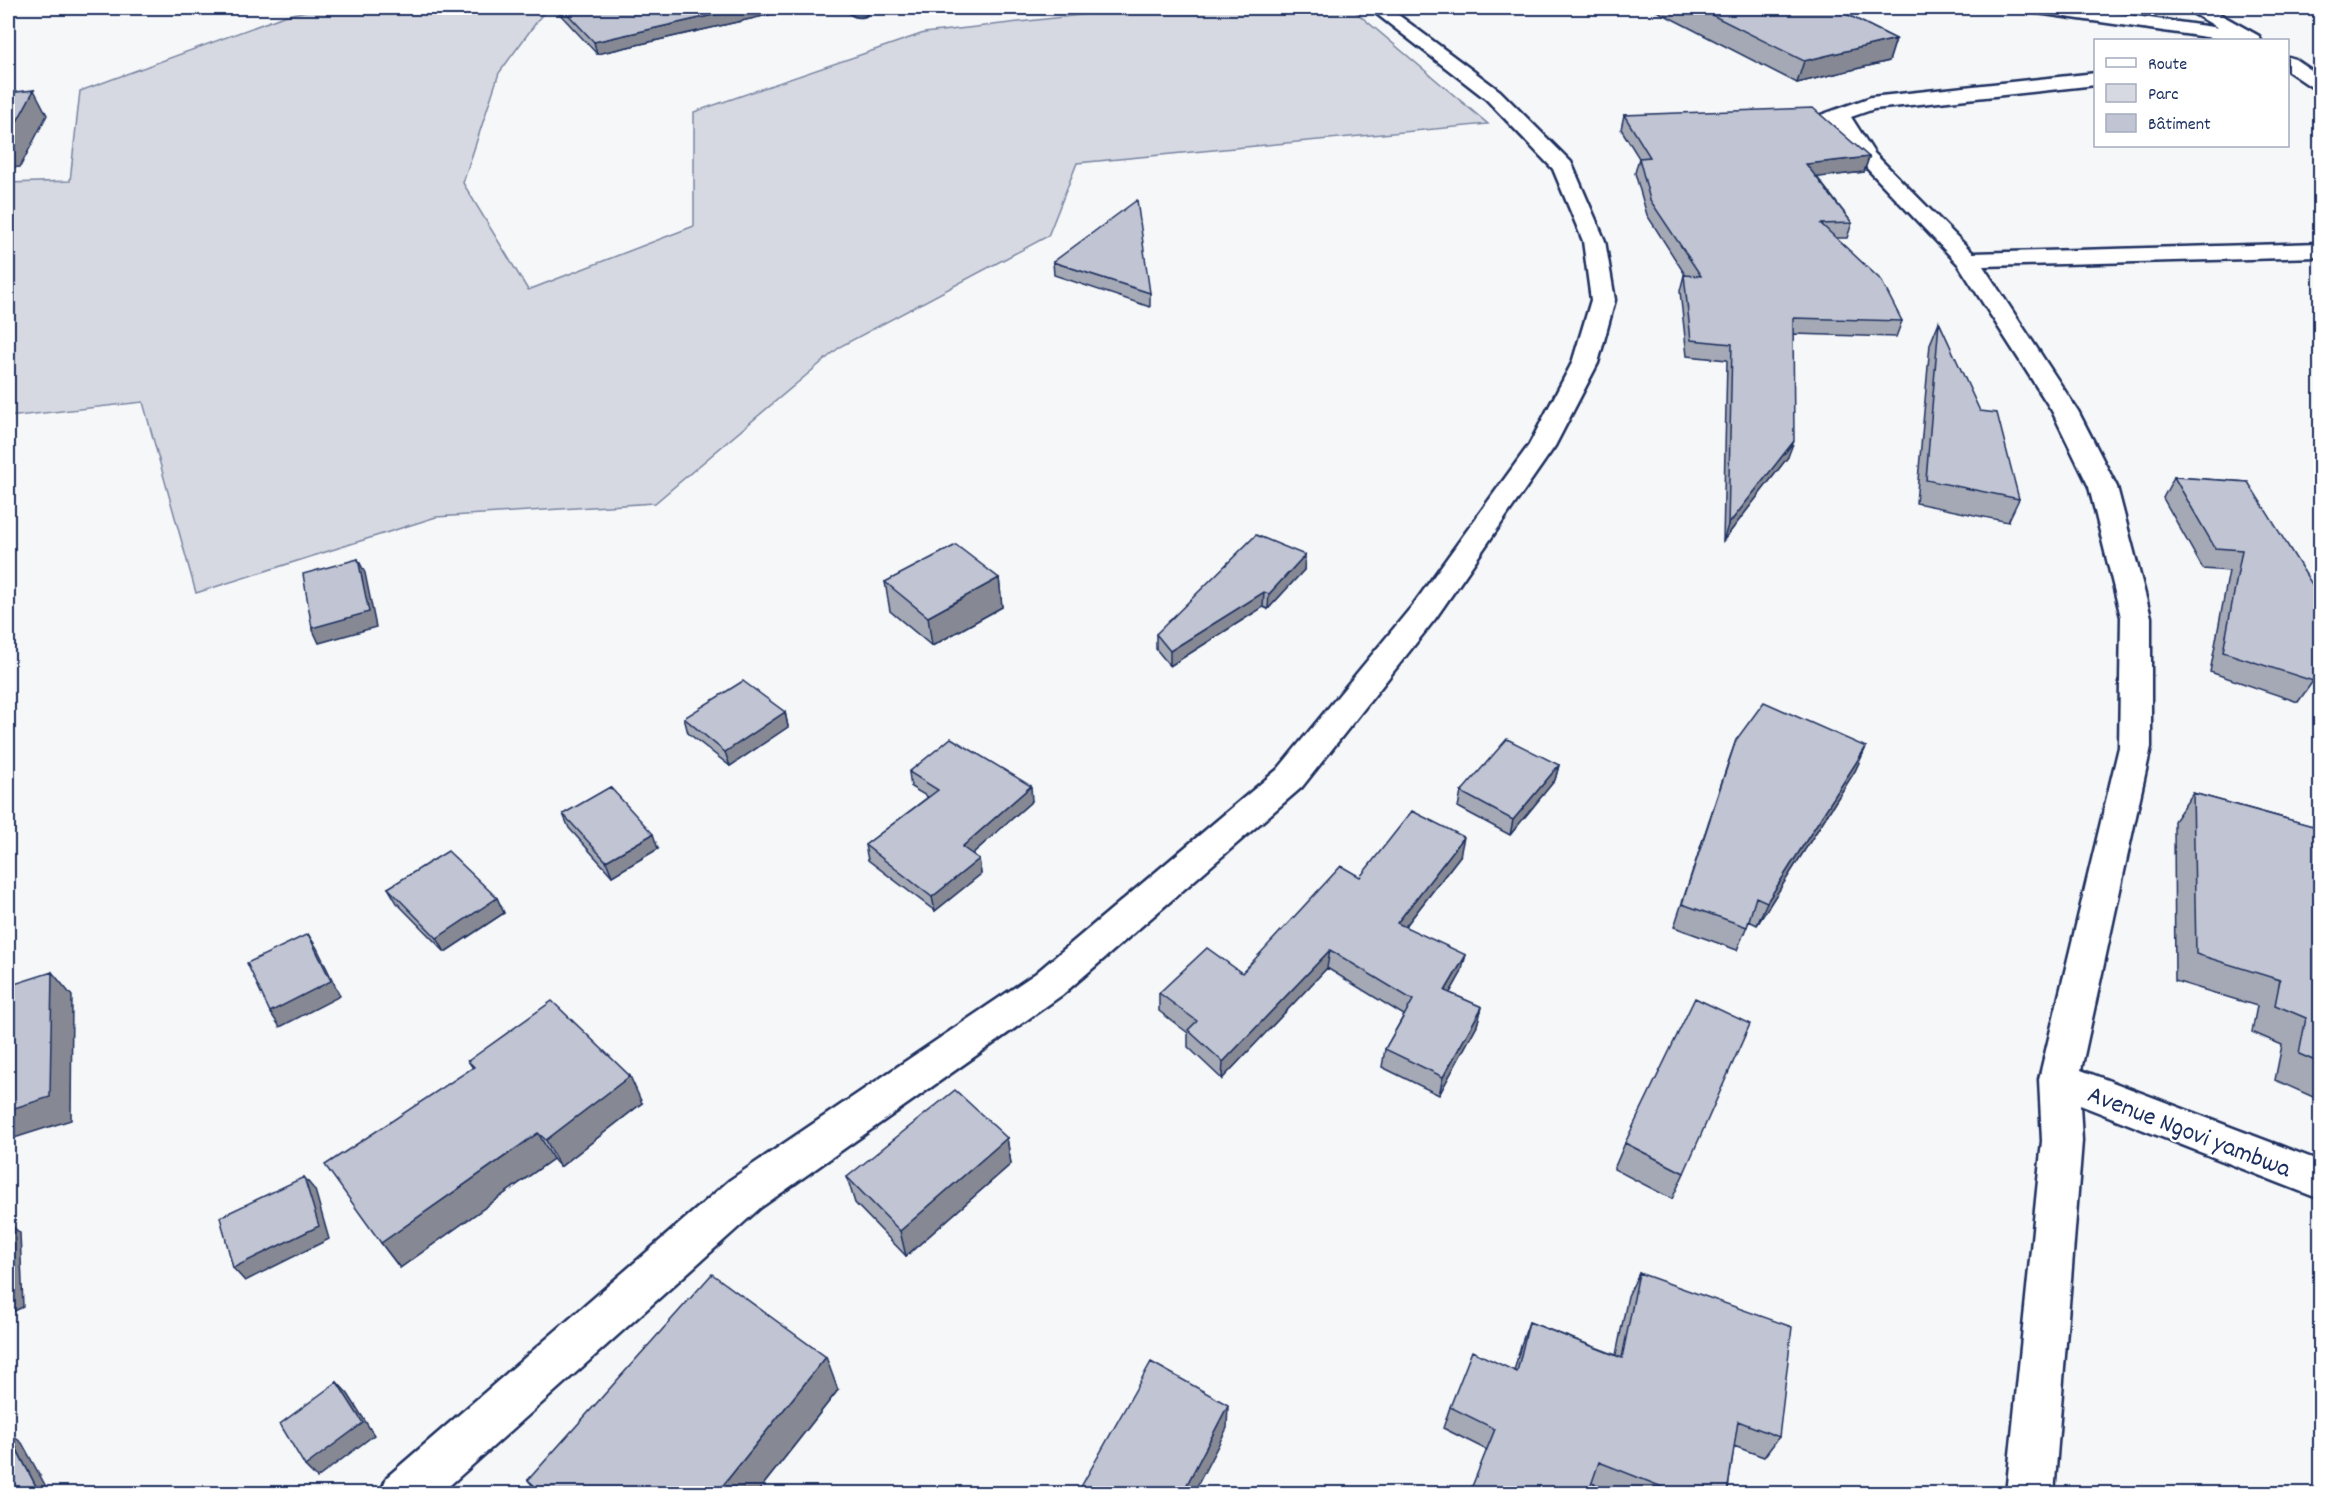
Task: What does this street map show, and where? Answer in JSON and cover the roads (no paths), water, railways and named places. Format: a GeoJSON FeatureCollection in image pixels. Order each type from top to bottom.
{"type":"FeatureCollection","features":[{"type":"Feature","properties":{"kind":"main road"},"geometry":{"type":"LineString","coordinates":[[404,1494],[745,1194],[1049,984],[1290,778],[1424,612],[1542,446],[1585,363],[1603,300],[1594,242],[1563,167],[1493,95],[1378,8]]}},
{"type":"Feature","properties":{"kind":"main road"},"geometry":{"type":"LineString","coordinates":[[2037,8],[2068,9],[2250,39]]}},
{"type":"Feature","properties":{"kind":"main road"},"geometry":{"type":"LineString","coordinates":[[2197,8],[2250,39]]}},
{"type":"Feature","properties":{"kind":"main road"},"geometry":{"type":"LineString","coordinates":[[2289,64],[2320,84]]}},
{"type":"Feature","properties":{"kind":"main road"},"geometry":{"type":"LineString","coordinates":[[2030,1494],[2062,1141],[2059,1079],[2135,747],[2136,617],[2103,487],[2066,411],[1967,260],[1868,157],[1846,129],[1841,118],[1822,121],[1871,103],[2094,79]]}},
{"type":"Feature","properties":{"kind":"main road"},"geometry":{"type":"LineString","coordinates":[[1967,260],[2320,250]]}},
{"type":"Feature","properties":{"kind":"main road","name":"Avenue Ngovi yambwa"},"geometry":{"type":"LineString","coordinates":[[2059,1079],[2320,1180]]}}]}
